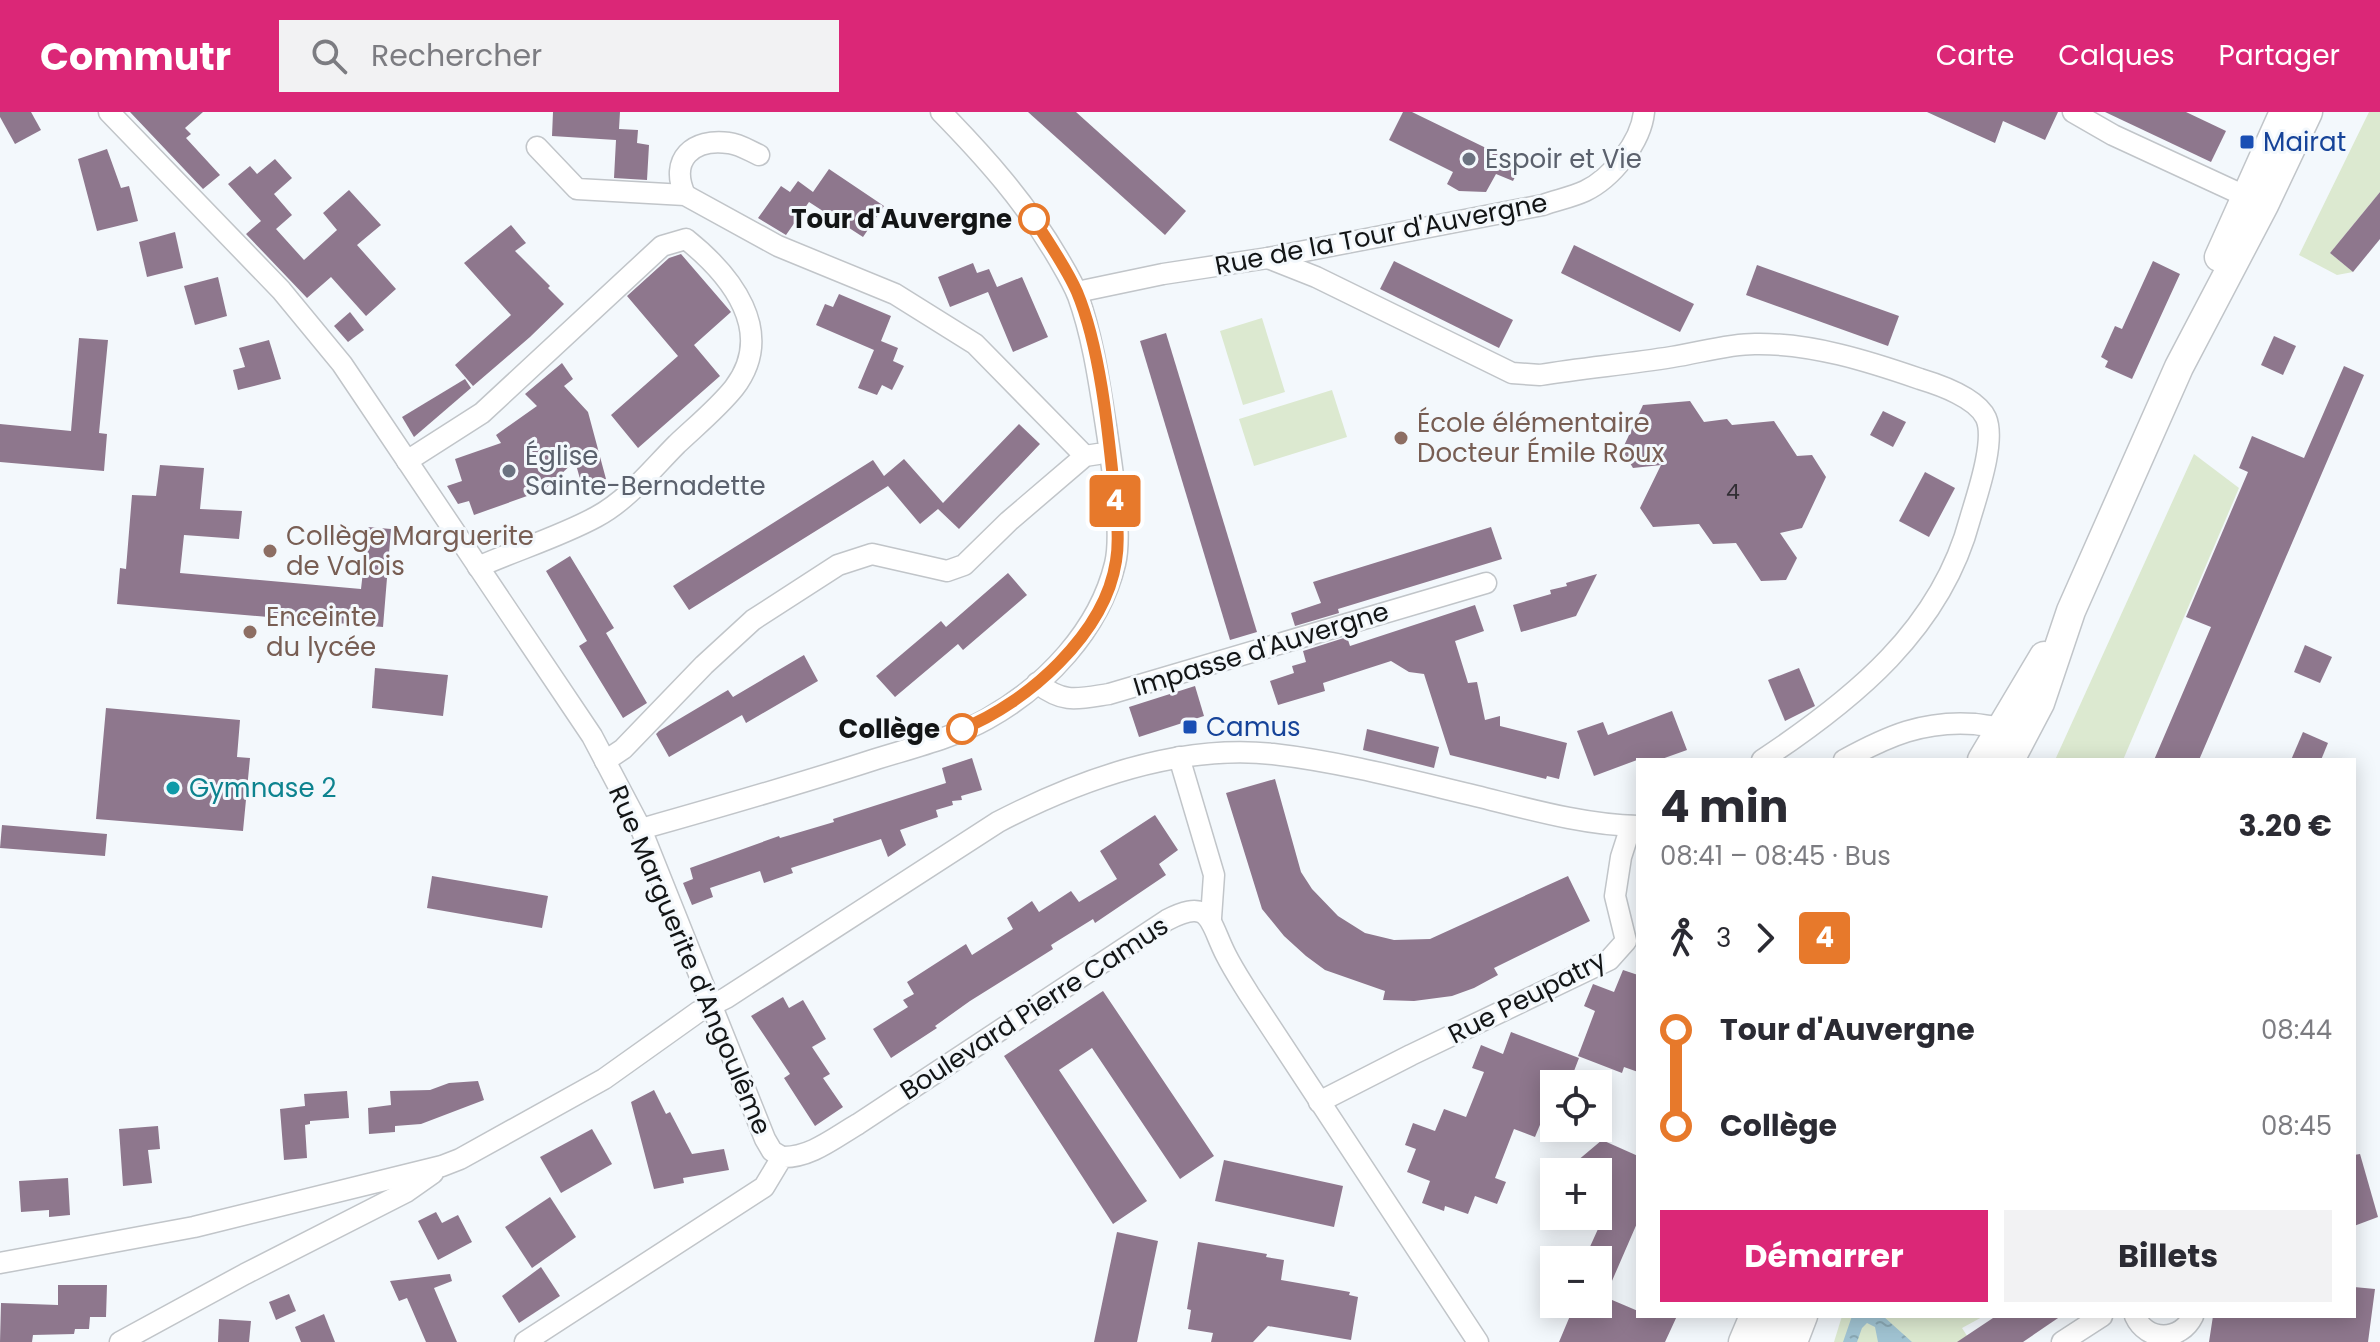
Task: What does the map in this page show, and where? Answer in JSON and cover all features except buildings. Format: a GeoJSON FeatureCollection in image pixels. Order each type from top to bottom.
{"type":"FeatureCollection","features":[{"type":"Feature","properties":{"kind":"main road"},"geometry":{"type":"LineString","coordinates":[[2179,367],[2204,293],[2284,112]]}},
{"type":"Feature","properties":{"kind":"main road"},"geometry":{"type":"LineString","coordinates":[[1985,758],[2012,741],[2040,703],[2071,611],[2179,367],[2226,280],[2248,197],[2308,112]]}},
{"type":"Feature","properties":{"kind":"main road"},"geometry":{"type":"LineString","coordinates":[[1743,1342],[1753,1318]]}},
{"type":"Feature","properties":{"kind":"main road"},"geometry":{"type":"LineString","coordinates":[[1766,1342],[1776,1318]]}},
{"type":"Feature","properties":{"kind":"main road"},"geometry":{"type":"LineString","coordinates":[[1793,1342],[1802,1318]]}},
{"type":"Feature","properties":{"kind":"street","name":"Rue Marguerite d'Angoulême"},"geometry":{"type":"LineString","coordinates":[[109,112],[281,290],[342,364],[592,736],[641,829],[765,1139],[772,1151],[782,1157]]}},
{"type":"Feature","properties":{"kind":"street"},"geometry":{"type":"LineString","coordinates":[[641,829],[785,788],[928,742],[987,719],[1037,683],[1070,652],[1103,602],[1116,561],[1116,514],[1097,369],[1077,292],[1029,211],[985,157],[941,112]]}},
{"type":"Feature","properties":{"kind":"street","name":"Rue de la Tour d'Auvergne"},"geometry":{"type":"LineString","coordinates":[[1077,292],[1543,205],[1586,191],[1609,174],[1623,157],[1644,112]]}},
{"type":"Feature","properties":{"kind":"street"},"geometry":{"type":"LineString","coordinates":[[2073,112],[2113,135],[2248,197]]}},
{"type":"Feature","properties":{"kind":"street"},"geometry":{"type":"LineString","coordinates":[[685,195],[680,182],[681,163],[689,150],[707,143],[732,143],[759,155]]}},
{"type":"Feature","properties":{"kind":"street"},"geometry":{"type":"LineString","coordinates":[[537,147],[577,189],[685,195],[778,246],[895,294],[975,344],[1085,456]]}},
{"type":"Feature","properties":{"kind":"street"},"geometry":{"type":"LineString","coordinates":[[407,461],[482,413],[662,246],[686,239],[708,256],[739,296],[750,322],[752,351],[735,387],[620,501],[596,517],[478,567]]}},
{"type":"Feature","properties":{"kind":"street"},"geometry":{"type":"LineString","coordinates":[[1268,258],[1316,277],[1512,373],[1540,375],[1753,343],[1790,345],[1842,356],[1931,383],[1976,405],[1986,419],[1989,439],[1965,538],[1938,596],[1907,641],[1883,668],[1842,704],[1765,758]]}},
{"type":"Feature","properties":{"kind":"street"},"geometry":{"type":"LineString","coordinates":[[605,761],[623,749],[704,665],[753,620],[838,565],[872,554],[947,571],[964,565],[1009,521],[1085,456],[1110,452]]}},
{"type":"Feature","properties":{"kind":"street","name":"Impasse d'Auvergne"},"geometry":{"type":"LineString","coordinates":[[1037,683],[1050,693],[1070,700],[1109,694],[1486,583]]}},
{"type":"Feature","properties":{"kind":"street"},"geometry":{"type":"LineString","coordinates":[[1848,758],[1918,726],[1958,723],[2012,741]]}},
{"type":"Feature","properties":{"kind":"street"},"geometry":{"type":"LineString","coordinates":[[0,1263],[194,1227],[460,1159],[604,1079],[698,1012],[712,1006],[998,822],[1044,798],[1146,764],[1224,753],[1272,754],[1363,769],[1548,813],[1635,826]]}},
{"type":"Feature","properties":{"kind":"street"},"geometry":{"type":"LineString","coordinates":[[1179,757],[1214,875],[1211,918],[1233,967],[1478,1342]]}},
{"type":"Feature","properties":{"kind":"street","name":"Rue Peupatry"},"geometry":{"type":"LineString","coordinates":[[1319,1102],[1609,960],[1626,941],[1615,896],[1621,857],[1635,826]]}},
{"type":"Feature","properties":{"kind":"street","name":"Boulevard Pierre Camus"},"geometry":{"type":"LineString","coordinates":[[782,1157],[796,1158],[809,1153],[858,1124],[1167,920],[1185,910],[1200,910],[1211,918]]}},
{"type":"Feature","properties":{"kind":"street"},"geometry":{"type":"LineString","coordinates":[[525,1342],[764,1187],[782,1157]]}},
{"type":"Feature","properties":{"kind":"street"},"geometry":{"type":"LineString","coordinates":[[120,1342],[406,1192],[442,1166]]}},
{"type":"Feature","properties":{"kind":"street"},"geometry":{"type":"LineString","coordinates":[[2062,1342],[2099,1318]]}},
{"type":"Feature","properties":{"kind":"street"},"geometry":{"type":"LineString","coordinates":[[2140,1329],[2163,1336],[2174,1335],[2191,1327]]}},
{"type":"Feature","properties":{"kind":"green space"},"geometry":{"type":"Polygon","coordinates":[[[2369,112],[2380,112],[2380,192],[2330,253],[2353,272],[2337,275],[2299,255],[2369,112]]]}},
{"type":"Feature","properties":{"kind":"green space"},"geometry":{"type":"Polygon","coordinates":[[[1262,318],[1285,392],[1243,405],[1220,331],[1262,318]]]}},
{"type":"Feature","properties":{"kind":"green space"},"geometry":{"type":"Polygon","coordinates":[[[1332,390],[1347,437],[1254,466],[1239,419],[1332,390]]]}},
{"type":"Feature","properties":{"kind":"green space"},"geometry":{"type":"Polygon","coordinates":[[[2194,454],[2239,488],[2124,758],[2056,758],[2194,454]]]}},
{"type":"Feature","properties":{"kind":"green space"},"geometry":{"type":"Polygon","coordinates":[[[1841,1318],[1980,1318],[1962,1328],[1971,1342],[1834,1342],[1841,1318]]]}},
{"type":"Feature","properties":{"kind":"water"},"geometry":{"type":"Polygon","coordinates":[[[1851,1318],[1885,1318],[1912,1342],[1878,1342],[1875,1327],[1867,1323],[1857,1342],[1843,1342],[1851,1318]]]}},
{"type":"Feature","properties":{"kind":"bus line","name":"4"},"geometry":{"type":"LineString","coordinates":[[962,729],[987,719],[1037,683],[1070,652],[1103,602],[1116,561],[1116,514],[1110,452],[1088,328],[1077,292],[1034,219]]}},
{"type":"Feature","properties":{"kind":"place","name":"Mairat"},"geometry":{"type":"Point","coordinates":[2247,142]}},
{"type":"Feature","properties":{"kind":"place","name":"Espoir et Vie"},"geometry":{"type":"Point","coordinates":[1469,159]}},
{"type":"Feature","properties":{"kind":"place","name":"Tour d'Auvergne"},"geometry":{"type":"Point","coordinates":[1034,219]}},
{"type":"Feature","properties":{"kind":"place","name":"École élémentaire Docteur Émile Roux"},"geometry":{"type":"Point","coordinates":[1401,438]}},
{"type":"Feature","properties":{"kind":"place","name":"Église Sainte-Bernadette"},"geometry":{"type":"Point","coordinates":[509,471]}},
{"type":"Feature","properties":{"kind":"place","name":"Collège Marguerite de Valois"},"geometry":{"type":"Point","coordinates":[270,551]}},
{"type":"Feature","properties":{"kind":"place","name":"Enceinte du lycée"},"geometry":{"type":"Point","coordinates":[250,632]}},
{"type":"Feature","properties":{"kind":"place","name":"Camus"},"geometry":{"type":"Point","coordinates":[1190,727]}},
{"type":"Feature","properties":{"kind":"place","name":"Collège"},"geometry":{"type":"Point","coordinates":[962,729]}},
{"type":"Feature","properties":{"kind":"place","name":"Gymnase 2"},"geometry":{"type":"Point","coordinates":[173,788]}}]}
